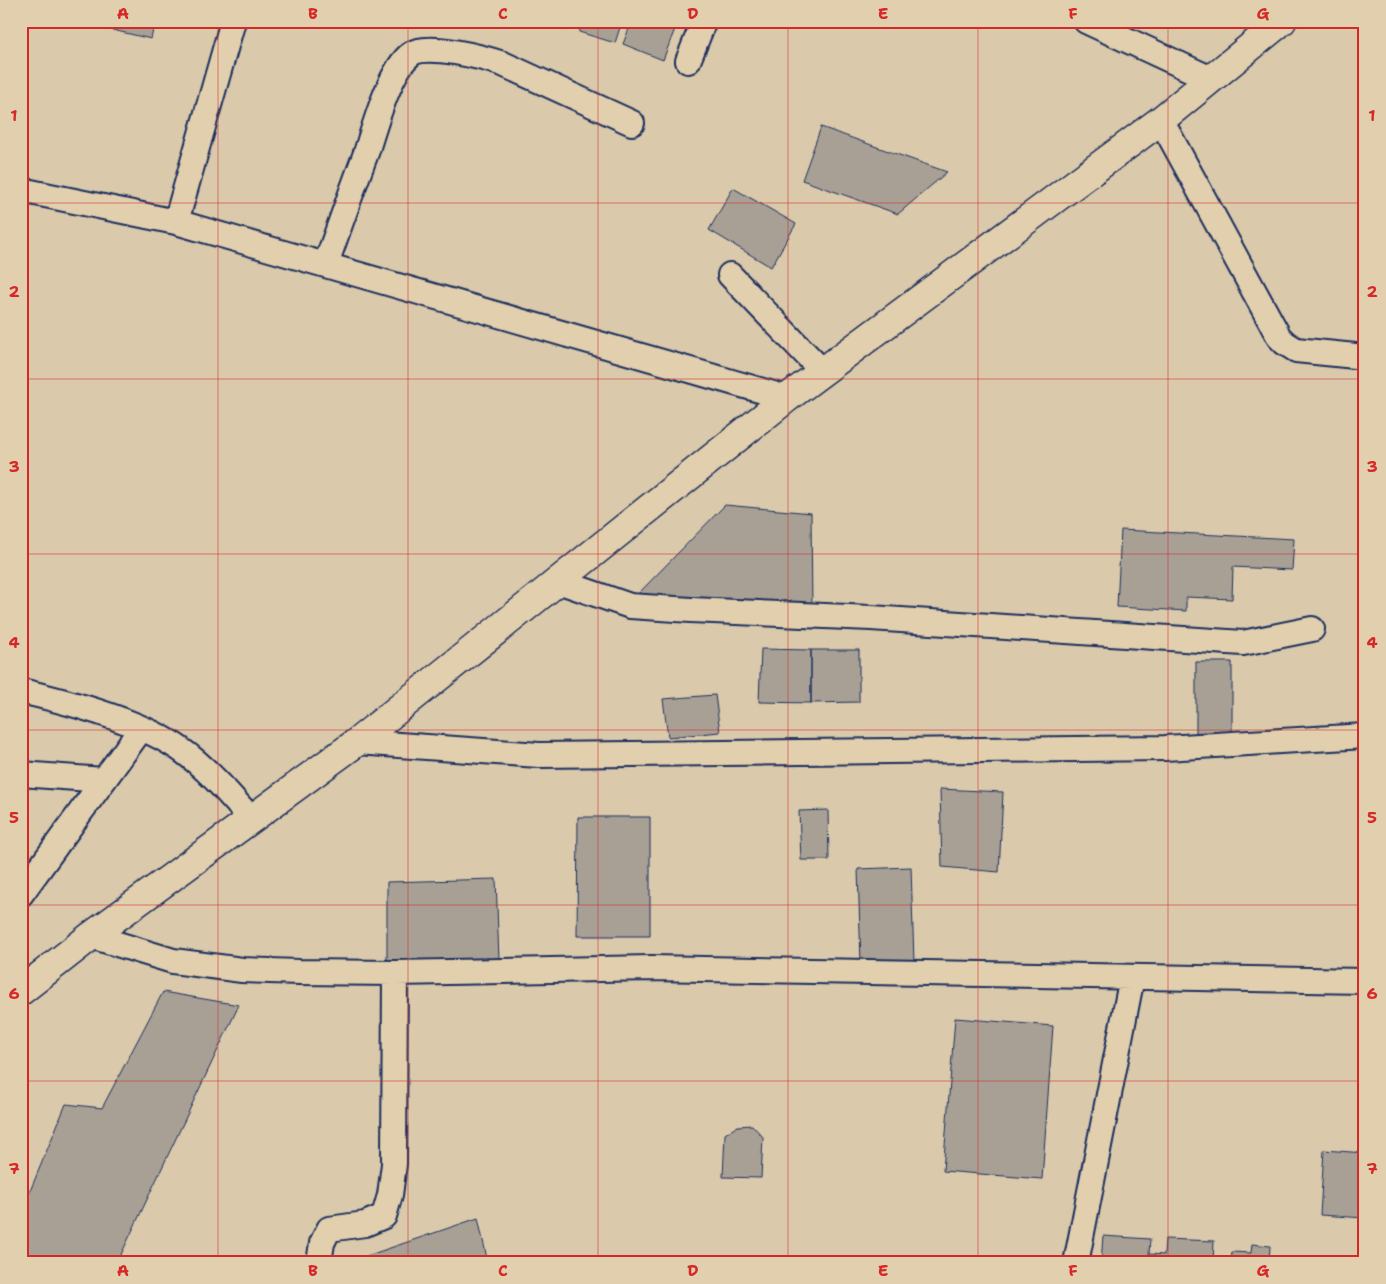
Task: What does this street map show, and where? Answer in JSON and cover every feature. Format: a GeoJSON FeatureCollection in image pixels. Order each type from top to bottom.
{"type":"FeatureCollection","features":[{"type":"Feature","properties":{"kind":"main road"},"geometry":{"type":"LineString","coordinates":[[21,991],[91,936],[357,742],[787,398],[1160,120],[1282,21]]}},
{"type":"Feature","properties":{"kind":"street"},"geometry":{"type":"LineString","coordinates":[[176,222],[233,21]]}},
{"type":"Feature","properties":{"kind":"street"},"geometry":{"type":"LineString","coordinates":[[688,61],[704,21]]}},
{"type":"Feature","properties":{"kind":"street"},"geometry":{"type":"LineString","coordinates":[[1086,21],[1211,79]]}},
{"type":"Feature","properties":{"kind":"street"},"geometry":{"type":"LineString","coordinates":[[326,264],[385,98],[399,67],[412,53],[424,50],[452,51],[482,57],[503,64],[632,123]]}},
{"type":"Feature","properties":{"kind":"street"},"geometry":{"type":"LineString","coordinates":[[1160,120],[1279,337],[1296,350],[1365,357]]}},
{"type":"Feature","properties":{"kind":"street"},"geometry":{"type":"LineString","coordinates":[[21,190],[176,222],[787,398]]}},
{"type":"Feature","properties":{"kind":"street"},"geometry":{"type":"LineString","coordinates":[[730,275],[823,372]]}},
{"type":"Feature","properties":{"kind":"street"},"geometry":{"type":"LineString","coordinates":[[558,581],[630,606],[691,610],[871,618],[1242,643],[1312,629]]}},
{"type":"Feature","properties":{"kind":"street"},"geometry":{"type":"LineString","coordinates":[[21,691],[106,715],[151,732],[179,748],[203,767],[252,818]]}},
{"type":"Feature","properties":{"kind":"street"},"geometry":{"type":"LineString","coordinates":[[21,894],[141,729]]}},
{"type":"Feature","properties":{"kind":"street"},"geometry":{"type":"LineString","coordinates":[[357,742],[539,755],[1165,748],[1365,736]]}},
{"type":"Feature","properties":{"kind":"street"},"geometry":{"type":"LineString","coordinates":[[21,774],[104,780]]}},
{"type":"Feature","properties":{"kind":"street"},"geometry":{"type":"LineString","coordinates":[[91,936],[173,960],[242,970],[395,973],[651,968],[1365,981]]}},
{"type":"Feature","properties":{"kind":"street"},"geometry":{"type":"LineString","coordinates":[[319,1263],[322,1243],[329,1229],[365,1224],[384,1216],[390,1195],[394,1164],[395,973]]}},
{"type":"Feature","properties":{"kind":"street"},"geometry":{"type":"LineString","coordinates":[[1076,1263],[1132,977]]}},
{"type":"Feature","properties":{"kind":"building"},"geometry":{"type":"Polygon","coordinates":[[[74,21],[155,21],[151,39],[74,21]]]}},
{"type":"Feature","properties":{"kind":"building"},"geometry":{"type":"Polygon","coordinates":[[[544,21],[569,21],[566,30],[544,21]]]}},
{"type":"Feature","properties":{"kind":"building"},"geometry":{"type":"Polygon","coordinates":[[[582,21],[622,21],[615,43],[579,32],[582,21]]]}},
{"type":"Feature","properties":{"kind":"building"},"geometry":{"type":"Polygon","coordinates":[[[632,21],[678,21],[663,60],[623,44],[632,21]]]}},
{"type":"Feature","properties":{"kind":"building"},"geometry":{"type":"Polygon","coordinates":[[[821,127],[947,172],[898,214],[802,180],[821,127]]]}},
{"type":"Feature","properties":{"kind":"building"},"geometry":{"type":"Polygon","coordinates":[[[733,188],[796,224],[771,267],[709,230],[733,188]]]}},
{"type":"Feature","properties":{"kind":"building"},"geometry":{"type":"Polygon","coordinates":[[[725,505],[811,513],[812,611],[634,598],[725,505]]]}},
{"type":"Feature","properties":{"kind":"building"},"geometry":{"type":"Polygon","coordinates":[[[1121,530],[1294,539],[1292,570],[1233,567],[1232,599],[1186,597],[1186,611],[1117,607],[1121,530]]]}},
{"type":"Feature","properties":{"kind":"building"},"geometry":{"type":"Polygon","coordinates":[[[761,649],[811,650],[811,703],[759,702],[761,649]]]}},
{"type":"Feature","properties":{"kind":"building"},"geometry":{"type":"Polygon","coordinates":[[[811,650],[859,650],[859,702],[811,703],[811,650]]]}},
{"type":"Feature","properties":{"kind":"building"},"geometry":{"type":"Polygon","coordinates":[[[1196,662],[1232,662],[1232,739],[1196,740],[1196,662]]]}},
{"type":"Feature","properties":{"kind":"building"},"geometry":{"type":"Polygon","coordinates":[[[715,695],[720,732],[668,737],[663,699],[715,695]]]}},
{"type":"Feature","properties":{"kind":"building"},"geometry":{"type":"Polygon","coordinates":[[[940,789],[1003,792],[999,872],[942,867],[940,789]]]}},
{"type":"Feature","properties":{"kind":"building"},"geometry":{"type":"Polygon","coordinates":[[[828,810],[829,860],[801,860],[799,811],[828,810]]]}},
{"type":"Feature","properties":{"kind":"building"},"geometry":{"type":"Polygon","coordinates":[[[578,817],[650,817],[650,936],[577,936],[578,817]]]}},
{"type":"Feature","properties":{"kind":"building"},"geometry":{"type":"Polygon","coordinates":[[[911,867],[914,963],[861,964],[858,869],[911,867]]]}},
{"type":"Feature","properties":{"kind":"building"},"geometry":{"type":"Polygon","coordinates":[[[496,879],[499,960],[387,962],[387,882],[496,879]]]}},
{"type":"Feature","properties":{"kind":"building"},"geometry":{"type":"Polygon","coordinates":[[[163,992],[239,1005],[117,1263],[21,1263],[21,1213],[66,1104],[102,1108],[163,992]]]}},
{"type":"Feature","properties":{"kind":"building"},"geometry":{"type":"Polygon","coordinates":[[[955,1018],[1053,1026],[1042,1179],[943,1171],[955,1018]]]}},
{"type":"Feature","properties":{"kind":"building"},"geometry":{"type":"Polygon","coordinates":[[[752,1125],[763,1137],[761,1178],[723,1177],[725,1134],[738,1126],[752,1125]]]}},
{"type":"Feature","properties":{"kind":"building"},"geometry":{"type":"Polygon","coordinates":[[[1324,1150],[1365,1153],[1365,1218],[1320,1215],[1324,1150]]]}},
{"type":"Feature","properties":{"kind":"building"},"geometry":{"type":"Polygon","coordinates":[[[478,1218],[488,1263],[346,1263],[478,1218]]]}},
{"type":"Feature","properties":{"kind":"building"},"geometry":{"type":"Polygon","coordinates":[[[1103,1236],[1150,1239],[1149,1254],[1164,1255],[1165,1239],[1214,1241],[1213,1263],[1101,1263],[1103,1236]]]}},
{"type":"Feature","properties":{"kind":"building"},"geometry":{"type":"Polygon","coordinates":[[[1252,1244],[1270,1246],[1269,1263],[1231,1263],[1232,1252],[1251,1253],[1252,1244]]]}}]}
